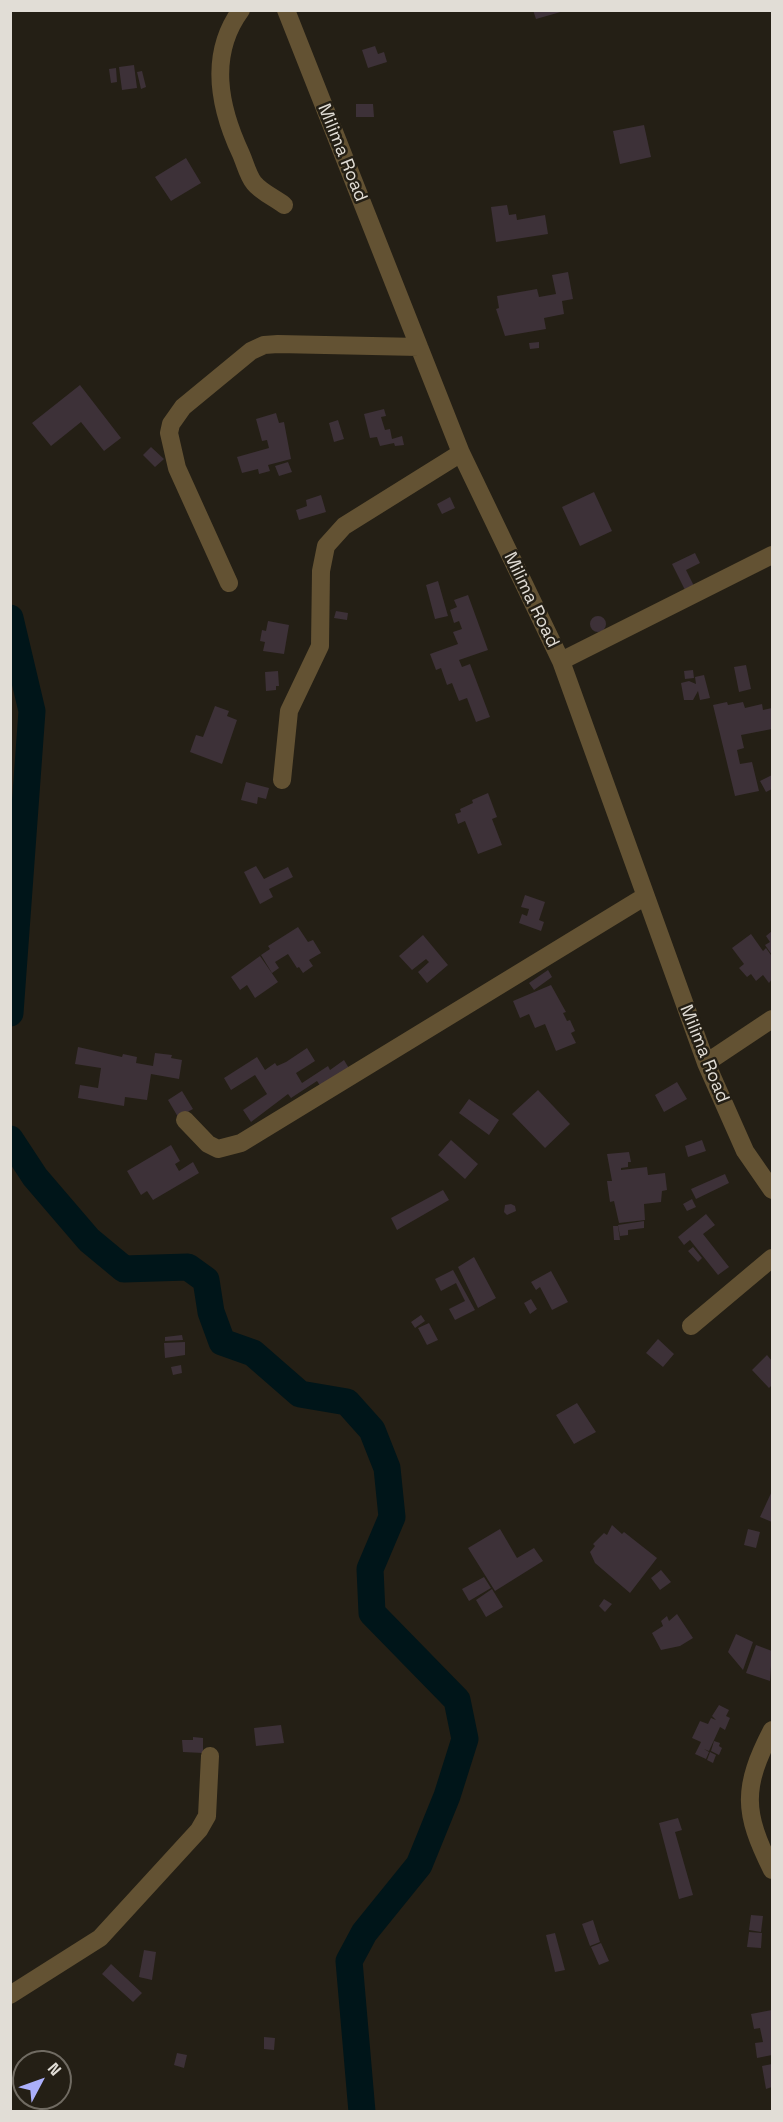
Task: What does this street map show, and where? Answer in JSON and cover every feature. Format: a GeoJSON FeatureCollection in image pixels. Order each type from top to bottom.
{"type":"FeatureCollection","features":[{"type":"Feature","properties":{"kind":"street"},"geometry":{"type":"LineString","coordinates":[[241,10],[230,25],[219,60],[223,104],[231,134],[254,183],[284,205]]}},
{"type":"Feature","properties":{"kind":"street","name":"Milima Road"},"geometry":{"type":"LineString","coordinates":[[286,10],[460,453],[561,662],[644,897],[706,1063],[745,1150],[772,1190]]}},
{"type":"Feature","properties":{"kind":"street"},"geometry":{"type":"LineString","coordinates":[[229,583],[175,458],[169,434],[171,424],[183,407],[240,359],[264,345],[419,347]]}},
{"type":"Feature","properties":{"kind":"street"},"geometry":{"type":"LineString","coordinates":[[282,780],[289,711],[320,646],[321,571],[326,546],[344,526],[460,453]]}},
{"type":"Feature","properties":{"kind":"street"},"geometry":{"type":"LineString","coordinates":[[561,662],[772,555]]}},
{"type":"Feature","properties":{"kind":"street"},"geometry":{"type":"LineString","coordinates":[[185,1120],[208,1144],[218,1149],[241,1143],[644,897]]}},
{"type":"Feature","properties":{"kind":"street"},"geometry":{"type":"LineString","coordinates":[[706,1063],[772,1019]]}},
{"type":"Feature","properties":{"kind":"street"},"geometry":{"type":"LineString","coordinates":[[691,1326],[772,1258]]}},
{"type":"Feature","properties":{"kind":"street"},"geometry":{"type":"LineString","coordinates":[[772,1730],[751,1776],[748,1803],[763,1852],[772,1870]]}},
{"type":"Feature","properties":{"kind":"street"},"geometry":{"type":"LineString","coordinates":[[10,1995],[100,1938],[199,1830],[207,1816],[210,1756]]}},
{"type":"Feature","properties":{"kind":"building"},"geometry":{"type":"Polygon","coordinates":[[[533,10],[564,10],[564,11],[536,19],[533,10]]]}},
{"type":"Feature","properties":{"kind":"building"},"geometry":{"type":"Polygon","coordinates":[[[375,46],[378,54],[384,52],[387,62],[368,68],[362,50],[375,46]]]}},
{"type":"Feature","properties":{"kind":"building"},"geometry":{"type":"Polygon","coordinates":[[[134,65],[137,88],[122,90],[119,67],[134,65]]]}},
{"type":"Feature","properties":{"kind":"building"},"geometry":{"type":"Polygon","coordinates":[[[116,68],[117,82],[111,83],[109,69],[116,68]]]}},
{"type":"Feature","properties":{"kind":"building"},"geometry":{"type":"Polygon","coordinates":[[[142,71],[146,87],[141,89],[137,72],[142,71]]]}},
{"type":"Feature","properties":{"kind":"building"},"geometry":{"type":"Polygon","coordinates":[[[356,104],[373,104],[374,117],[356,117],[356,104]]]}},
{"type":"Feature","properties":{"kind":"building"},"geometry":{"type":"Polygon","coordinates":[[[644,125],[651,157],[620,164],[613,131],[644,125]]]}},
{"type":"Feature","properties":{"kind":"building"},"geometry":{"type":"Polygon","coordinates":[[[186,158],[201,183],[171,201],[155,177],[186,158]]]}},
{"type":"Feature","properties":{"kind":"building"},"geometry":{"type":"Polygon","coordinates":[[[507,205],[509,215],[516,214],[517,220],[545,215],[548,234],[496,242],[491,207],[507,205]]]}},
{"type":"Feature","properties":{"kind":"building"},"geometry":{"type":"Polygon","coordinates":[[[568,272],[573,299],[562,301],[564,314],[544,318],[546,329],[505,336],[496,309],[499,308],[497,296],[537,289],[539,297],[556,294],[552,275],[568,272]]]}},
{"type":"Feature","properties":{"kind":"building"},"geometry":{"type":"Polygon","coordinates":[[[539,342],[539,348],[530,349],[529,343],[539,342]]]}},
{"type":"Feature","properties":{"kind":"building"},"geometry":{"type":"Polygon","coordinates":[[[80,385],[121,438],[104,451],[81,422],[51,446],[32,423],[80,385]]]}},
{"type":"Feature","properties":{"kind":"building"},"geometry":{"type":"Polygon","coordinates":[[[384,409],[386,416],[381,417],[385,430],[390,429],[392,439],[402,436],[404,445],[395,446],[394,443],[380,446],[377,437],[370,438],[364,414],[384,409]]]}},
{"type":"Feature","properties":{"kind":"building"},"geometry":{"type":"Polygon","coordinates":[[[276,413],[279,423],[284,422],[291,459],[268,465],[270,471],[259,474],[258,469],[242,473],[237,457],[269,448],[267,440],[262,441],[256,419],[276,413]]]}},
{"type":"Feature","properties":{"kind":"building"},"geometry":{"type":"Polygon","coordinates":[[[338,420],[344,439],[334,442],[329,423],[338,420]]]}},
{"type":"Feature","properties":{"kind":"building"},"geometry":{"type":"Polygon","coordinates":[[[151,447],[164,459],[155,467],[143,455],[151,447]]]}},
{"type":"Feature","properties":{"kind":"building"},"geometry":{"type":"Polygon","coordinates":[[[288,462],[292,472],[279,476],[275,466],[288,462]]]}},
{"type":"Feature","properties":{"kind":"building"},"geometry":{"type":"Polygon","coordinates":[[[594,492],[612,531],[580,546],[562,507],[594,492]]]}},
{"type":"Feature","properties":{"kind":"building"},"geometry":{"type":"Polygon","coordinates":[[[321,495],[326,512],[299,520],[296,510],[307,506],[306,500],[321,495]]]}},
{"type":"Feature","properties":{"kind":"building"},"geometry":{"type":"Polygon","coordinates":[[[450,497],[455,508],[442,514],[437,504],[450,497]]]}},
{"type":"Feature","properties":{"kind":"building"},"geometry":{"type":"Polygon","coordinates":[[[695,553],[700,563],[686,570],[694,586],[685,590],[672,564],[695,553]]]}},
{"type":"Feature","properties":{"kind":"building"},"geometry":{"type":"Polygon","coordinates":[[[438,581],[448,616],[435,619],[426,585],[438,581]]]}},
{"type":"Feature","properties":{"kind":"building"},"geometry":{"type":"Polygon","coordinates":[[[468,595],[488,650],[459,660],[462,667],[470,664],[490,717],[476,722],[467,698],[459,701],[452,683],[447,685],[441,668],[436,670],[430,654],[458,644],[453,632],[462,629],[459,621],[454,623],[450,610],[457,607],[454,600],[468,595]]]}},
{"type":"Feature","properties":{"kind":"building"},"geometry":{"type":"Polygon","coordinates":[[[336,611],[348,613],[347,620],[334,618],[336,611]]]}},
{"type":"Feature","properties":{"kind":"building"},"geometry":{"type":"Polygon","coordinates":[[[598,616],[604,618],[606,624],[604,630],[598,632],[592,630],[590,624],[592,618],[598,616]]]}},
{"type":"Feature","properties":{"kind":"building"},"geometry":{"type":"Polygon","coordinates":[[[268,621],[289,625],[284,654],[263,651],[265,642],[260,641],[262,630],[266,631],[268,621]]]}},
{"type":"Feature","properties":{"kind":"building"},"geometry":{"type":"Polygon","coordinates":[[[746,665],[751,689],[739,692],[734,667],[746,665]]]}},
{"type":"Feature","properties":{"kind":"building"},"geometry":{"type":"Polygon","coordinates":[[[693,670],[694,678],[685,679],[684,671],[693,670]]]}},
{"type":"Feature","properties":{"kind":"building"},"geometry":{"type":"Polygon","coordinates":[[[278,671],[279,686],[276,686],[276,690],[266,691],[265,672],[278,671]]]}},
{"type":"Feature","properties":{"kind":"building"},"geometry":{"type":"Polygon","coordinates":[[[704,675],[710,698],[700,700],[698,691],[693,700],[684,700],[681,683],[689,681],[696,684],[695,677],[704,675]]]}},
{"type":"Feature","properties":{"kind":"building"},"geometry":{"type":"Polygon","coordinates":[[[727,702],[728,705],[743,702],[745,708],[762,704],[763,710],[772,708],[772,729],[741,735],[744,748],[737,750],[740,764],[752,762],[759,791],[735,796],[713,705],[727,702]]]}},
{"type":"Feature","properties":{"kind":"building"},"geometry":{"type":"Polygon","coordinates":[[[215,706],[229,711],[227,716],[237,720],[222,764],[190,752],[196,735],[203,737],[215,706]]]}},
{"type":"Feature","properties":{"kind":"building"},"geometry":{"type":"Polygon","coordinates":[[[772,775],[772,789],[766,792],[760,781],[772,775]]]}},
{"type":"Feature","properties":{"kind":"building"},"geometry":{"type":"Polygon","coordinates":[[[246,782],[269,788],[266,799],[258,797],[257,804],[241,800],[246,782]]]}},
{"type":"Feature","properties":{"kind":"building"},"geometry":{"type":"Polygon","coordinates":[[[488,793],[497,817],[492,819],[502,845],[478,854],[465,821],[458,824],[455,814],[473,803],[472,800],[488,793]]]}},
{"type":"Feature","properties":{"kind":"building"},"geometry":{"type":"Polygon","coordinates":[[[256,866],[264,879],[288,867],[293,877],[269,889],[273,897],[260,904],[244,872],[256,866]]]}},
{"type":"Feature","properties":{"kind":"building"},"geometry":{"type":"Polygon","coordinates":[[[525,895],[545,902],[539,920],[544,922],[541,931],[519,923],[522,914],[527,916],[529,909],[521,907],[525,895]]]}},
{"type":"Feature","properties":{"kind":"building"},"geometry":{"type":"Polygon","coordinates":[[[298,927],[308,942],[313,940],[321,953],[309,960],[313,966],[303,973],[288,954],[275,962],[279,968],[272,973],[261,955],[270,949],[268,946],[298,927]]]}},
{"type":"Feature","properties":{"kind":"building"},"geometry":{"type":"Polygon","coordinates":[[[772,931],[772,955],[765,945],[770,942],[766,936],[772,931]]]}},
{"type":"Feature","properties":{"kind":"building"},"geometry":{"type":"Polygon","coordinates":[[[751,934],[763,951],[766,948],[771,955],[772,979],[769,983],[763,975],[756,981],[751,974],[747,977],[739,968],[744,964],[732,948],[751,934]]]}},
{"type":"Feature","properties":{"kind":"building"},"geometry":{"type":"Polygon","coordinates":[[[423,935],[448,965],[427,983],[418,972],[429,962],[426,959],[412,970],[399,956],[423,935]]]}},
{"type":"Feature","properties":{"kind":"building"},"geometry":{"type":"Polygon","coordinates":[[[260,956],[278,982],[255,998],[247,985],[240,990],[231,977],[260,956]]]}},
{"type":"Feature","properties":{"kind":"building"},"geometry":{"type":"Polygon","coordinates":[[[548,970],[552,977],[534,990],[529,983],[548,970]]]}},
{"type":"Feature","properties":{"kind":"building"},"geometry":{"type":"Polygon","coordinates":[[[551,985],[566,1012],[563,1013],[567,1021],[570,1020],[575,1031],[571,1033],[576,1043],[556,1051],[545,1024],[535,1028],[529,1014],[520,1018],[513,1001],[551,985]]]}},
{"type":"Feature","properties":{"kind":"building"},"geometry":{"type":"Polygon","coordinates":[[[78,1047],[122,1057],[123,1054],[137,1057],[136,1063],[153,1066],[155,1053],[172,1055],[171,1058],[182,1060],[179,1079],[151,1074],[147,1100],[125,1097],[124,1106],[78,1098],[80,1085],[98,1088],[101,1068],[75,1064],[78,1047]]]}},
{"type":"Feature","properties":{"kind":"building"},"geometry":{"type":"Polygon","coordinates":[[[307,1048],[315,1061],[296,1073],[302,1083],[328,1066],[330,1070],[344,1060],[350,1070],[323,1090],[317,1081],[291,1098],[288,1094],[251,1122],[243,1110],[267,1094],[255,1075],[231,1090],[224,1078],[257,1057],[265,1070],[275,1063],[277,1066],[286,1062],[307,1048]]]}},
{"type":"Feature","properties":{"kind":"building"},"geometry":{"type":"Polygon","coordinates":[[[677,1082],[687,1099],[664,1112],[655,1095],[677,1082]]]}},
{"type":"Feature","properties":{"kind":"building"},"geometry":{"type":"Polygon","coordinates":[[[538,1090],[570,1124],[545,1148],[512,1114],[538,1090]]]}},
{"type":"Feature","properties":{"kind":"building"},"geometry":{"type":"Polygon","coordinates":[[[182,1091],[193,1109],[178,1117],[168,1100],[182,1091]]]}},
{"type":"Feature","properties":{"kind":"building"},"geometry":{"type":"Polygon","coordinates":[[[469,1099],[499,1120],[489,1135],[459,1113],[469,1099]]]}},
{"type":"Feature","properties":{"kind":"building"},"geometry":{"type":"Polygon","coordinates":[[[451,1140],[478,1164],[465,1179],[438,1155],[451,1140]]]}},
{"type":"Feature","properties":{"kind":"building"},"geometry":{"type":"Polygon","coordinates":[[[702,1140],[706,1151],[688,1157],[685,1146],[702,1140]]]}},
{"type":"Feature","properties":{"kind":"building"},"geometry":{"type":"Polygon","coordinates":[[[171,1145],[180,1161],[175,1164],[179,1171],[193,1162],[199,1173],[153,1200],[147,1191],[141,1195],[127,1171],[171,1145]]]}},
{"type":"Feature","properties":{"kind":"building"},"geometry":{"type":"Polygon","coordinates":[[[629,1152],[631,1162],[628,1162],[628,1167],[621,1168],[621,1170],[647,1167],[648,1175],[665,1173],[667,1190],[662,1191],[661,1202],[644,1204],[645,1220],[619,1223],[614,1201],[610,1202],[607,1181],[612,1181],[607,1154],[629,1152]]]}},
{"type":"Feature","properties":{"kind":"building"},"geometry":{"type":"Polygon","coordinates":[[[725,1174],[729,1183],[696,1199],[691,1189],[725,1174]]]}},
{"type":"Feature","properties":{"kind":"building"},"geometry":{"type":"Polygon","coordinates":[[[443,1190],[449,1200],[397,1230],[391,1218],[443,1190]]]}},
{"type":"Feature","properties":{"kind":"building"},"geometry":{"type":"Polygon","coordinates":[[[692,1199],[696,1207],[687,1211],[683,1204],[692,1199]]]}},
{"type":"Feature","properties":{"kind":"building"},"geometry":{"type":"Polygon","coordinates":[[[505,1205],[515,1206],[516,1211],[507,1215],[504,1212],[505,1205]]]}},
{"type":"Feature","properties":{"kind":"building"},"geometry":{"type":"Polygon","coordinates":[[[706,1214],[715,1225],[703,1234],[729,1267],[718,1275],[690,1240],[684,1245],[678,1237],[706,1214]]]}},
{"type":"Feature","properties":{"kind":"building"},"geometry":{"type":"Polygon","coordinates":[[[644,1221],[644,1228],[628,1230],[628,1235],[620,1236],[618,1225],[644,1221]]]}},
{"type":"Feature","properties":{"kind":"building"},"geometry":{"type":"Polygon","coordinates":[[[613,1226],[618,1226],[620,1240],[614,1240],[613,1226]]]}},
{"type":"Feature","properties":{"kind":"building"},"geometry":{"type":"Polygon","coordinates":[[[693,1247],[702,1258],[698,1262],[688,1251],[693,1247]]]}},
{"type":"Feature","properties":{"kind":"building"},"geometry":{"type":"Polygon","coordinates":[[[474,1257],[496,1298],[478,1308],[458,1267],[474,1257]]]}},
{"type":"Feature","properties":{"kind":"building"},"geometry":{"type":"Polygon","coordinates":[[[453,1270],[475,1310],[455,1320],[449,1309],[465,1301],[456,1283],[441,1291],[435,1279],[453,1270]]]}},
{"type":"Feature","properties":{"kind":"building"},"geometry":{"type":"Polygon","coordinates":[[[551,1271],[568,1302],[552,1310],[540,1287],[536,1290],[531,1282],[551,1271]]]}},
{"type":"Feature","properties":{"kind":"building"},"geometry":{"type":"Polygon","coordinates":[[[531,1299],[537,1309],[530,1314],[524,1303],[531,1299]]]}},
{"type":"Feature","properties":{"kind":"building"},"geometry":{"type":"Polygon","coordinates":[[[421,1315],[425,1321],[415,1328],[411,1322],[421,1315]]]}},
{"type":"Feature","properties":{"kind":"building"},"geometry":{"type":"Polygon","coordinates":[[[429,1323],[438,1340],[427,1345],[418,1328],[429,1323]]]}},
{"type":"Feature","properties":{"kind":"building"},"geometry":{"type":"Polygon","coordinates":[[[182,1335],[183,1340],[165,1341],[165,1337],[182,1335]]]}},
{"type":"Feature","properties":{"kind":"building"},"geometry":{"type":"Polygon","coordinates":[[[658,1339],[674,1354],[663,1367],[646,1353],[658,1339]]]}},
{"type":"Feature","properties":{"kind":"building"},"geometry":{"type":"Polygon","coordinates":[[[185,1342],[185,1355],[165,1358],[164,1343],[185,1342]]]}},
{"type":"Feature","properties":{"kind":"building"},"geometry":{"type":"Polygon","coordinates":[[[767,1355],[772,1361],[772,1385],[769,1388],[752,1370],[767,1355]]]}},
{"type":"Feature","properties":{"kind":"building"},"geometry":{"type":"Polygon","coordinates":[[[181,1365],[182,1373],[173,1375],[171,1367],[181,1365]]]}},
{"type":"Feature","properties":{"kind":"building"},"geometry":{"type":"Polygon","coordinates":[[[577,1403],[596,1432],[574,1444],[556,1415],[577,1403]]]}},
{"type":"Feature","properties":{"kind":"building"},"geometry":{"type":"Polygon","coordinates":[[[772,1491],[772,1522],[760,1517],[772,1491]]]}},
{"type":"Feature","properties":{"kind":"building"},"geometry":{"type":"Polygon","coordinates":[[[612,1525],[657,1558],[630,1593],[595,1563],[590,1552],[595,1546],[593,1544],[604,1533],[607,1535],[612,1525]]]}},
{"type":"Feature","properties":{"kind":"building"},"geometry":{"type":"Polygon","coordinates":[[[500,1529],[517,1558],[534,1548],[543,1561],[495,1591],[468,1548],[500,1529]]]}},
{"type":"Feature","properties":{"kind":"building"},"geometry":{"type":"Polygon","coordinates":[[[748,1529],[760,1532],[756,1548],[744,1545],[748,1529]]]}},
{"type":"Feature","properties":{"kind":"building"},"geometry":{"type":"Polygon","coordinates":[[[661,1570],[671,1582],[660,1590],[651,1578],[661,1570]]]}},
{"type":"Feature","properties":{"kind":"building"},"geometry":{"type":"Polygon","coordinates":[[[484,1577],[491,1588],[469,1601],[462,1589],[484,1577]]]}},
{"type":"Feature","properties":{"kind":"building"},"geometry":{"type":"Polygon","coordinates":[[[492,1589],[503,1607],[486,1617],[476,1600],[492,1589]]]}},
{"type":"Feature","properties":{"kind":"building"},"geometry":{"type":"Polygon","coordinates":[[[604,1599],[612,1604],[605,1612],[599,1606],[604,1599]]]}},
{"type":"Feature","properties":{"kind":"building"},"geometry":{"type":"Polygon","coordinates":[[[677,1614],[693,1638],[680,1646],[661,1650],[652,1633],[663,1626],[661,1621],[667,1616],[669,1621],[677,1614]]]}},
{"type":"Feature","properties":{"kind":"building"},"geometry":{"type":"Polygon","coordinates":[[[736,1634],[753,1642],[743,1670],[728,1652],[736,1634]]]}},
{"type":"Feature","properties":{"kind":"building"},"geometry":{"type":"Polygon","coordinates":[[[756,1645],[772,1651],[770,1681],[746,1673],[756,1645]]]}},
{"type":"Feature","properties":{"kind":"building"},"geometry":{"type":"Polygon","coordinates":[[[719,1705],[729,1710],[726,1716],[730,1718],[725,1730],[720,1727],[709,1751],[704,1749],[709,1752],[706,1759],[695,1754],[701,1742],[692,1738],[700,1721],[708,1724],[711,1718],[716,1720],[712,1716],[719,1705]]]}},
{"type":"Feature","properties":{"kind":"building"},"geometry":{"type":"Polygon","coordinates":[[[281,1725],[284,1743],[256,1746],[254,1728],[281,1725]]]}},
{"type":"Feature","properties":{"kind":"building"},"geometry":{"type":"Polygon","coordinates":[[[193,1737],[203,1738],[203,1753],[183,1752],[182,1740],[193,1740],[193,1737]]]}},
{"type":"Feature","properties":{"kind":"building"},"geometry":{"type":"Polygon","coordinates":[[[714,1741],[720,1743],[719,1746],[722,1748],[719,1755],[711,1751],[714,1741]]]}},
{"type":"Feature","properties":{"kind":"building"},"geometry":{"type":"Polygon","coordinates":[[[710,1752],[716,1755],[713,1763],[707,1760],[710,1752]]]}},
{"type":"Feature","properties":{"kind":"building"},"geometry":{"type":"Polygon","coordinates":[[[678,1818],[682,1830],[675,1832],[693,1895],[679,1899],[659,1823],[678,1818]]]}},
{"type":"Feature","properties":{"kind":"building"},"geometry":{"type":"Polygon","coordinates":[[[751,1915],[763,1916],[761,1932],[749,1930],[751,1915]]]}},
{"type":"Feature","properties":{"kind":"building"},"geometry":{"type":"Polygon","coordinates":[[[593,1920],[600,1942],[590,1946],[582,1924],[593,1920]]]}},
{"type":"Feature","properties":{"kind":"building"},"geometry":{"type":"Polygon","coordinates":[[[749,1932],[762,1933],[761,1948],[747,1947],[749,1932]]]}},
{"type":"Feature","properties":{"kind":"building"},"geometry":{"type":"Polygon","coordinates":[[[555,1933],[565,1970],[555,1972],[546,1935],[555,1933]]]}},
{"type":"Feature","properties":{"kind":"building"},"geometry":{"type":"Polygon","coordinates":[[[601,1943],[609,1961],[599,1965],[591,1947],[601,1943]]]}},
{"type":"Feature","properties":{"kind":"building"},"geometry":{"type":"Polygon","coordinates":[[[144,1950],[156,1952],[152,1980],[139,1977],[144,1950]]]}},
{"type":"Feature","properties":{"kind":"building"},"geometry":{"type":"Polygon","coordinates":[[[111,1964],[142,1993],[133,2002],[102,1974],[111,1964]]]}},
{"type":"Feature","properties":{"kind":"building"},"geometry":{"type":"Polygon","coordinates":[[[772,2010],[772,2055],[757,2058],[755,2043],[763,2042],[760,2028],[754,2029],[751,2014],[772,2010]]]}},
{"type":"Feature","properties":{"kind":"building"},"geometry":{"type":"Polygon","coordinates":[[[264,2037],[275,2038],[274,2050],[264,2049],[264,2037]]]}},
{"type":"Feature","properties":{"kind":"building"},"geometry":{"type":"Polygon","coordinates":[[[177,2053],[187,2055],[184,2068],[174,2065],[177,2053]]]}},
{"type":"Feature","properties":{"kind":"building"},"geometry":{"type":"Polygon","coordinates":[[[772,2064],[772,2087],[766,2089],[762,2066],[772,2064]]]}},
{"type":"Feature","properties":{"kind":"waterway"},"geometry":{"type":"LineString","coordinates":[[10,618],[32,711],[10,1013]]}},
{"type":"Feature","properties":{"kind":"waterway"},"geometry":{"type":"LineString","coordinates":[[10,1139],[35,1177],[89,1240],[124,1269],[188,1267],[206,1280],[211,1312],[222,1342],[253,1353],[300,1394],[347,1402],[372,1430],[387,1468],[392,1517],[370,1569],[372,1613],[457,1700],[465,1739],[447,1796],[419,1865],[364,1933],[349,1961],[362,2112]]}}]}
